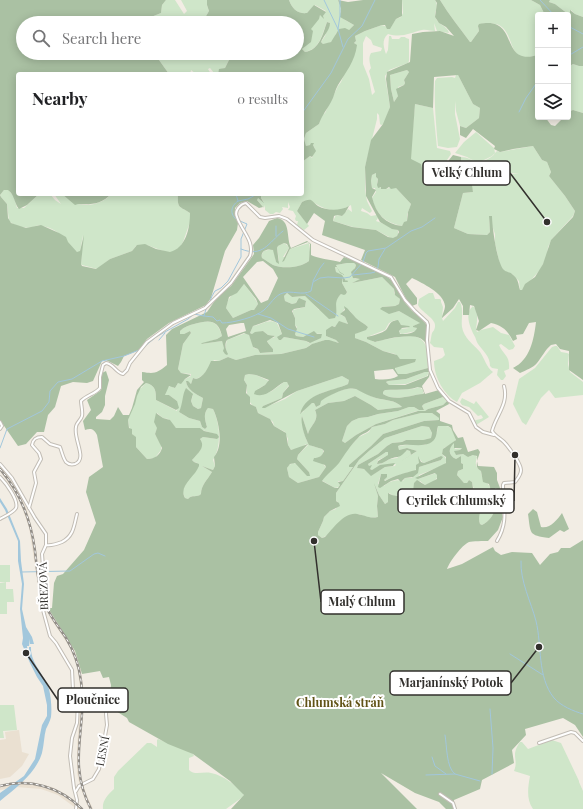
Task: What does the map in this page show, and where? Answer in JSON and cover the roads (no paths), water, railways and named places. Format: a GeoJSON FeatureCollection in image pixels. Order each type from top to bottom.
{"type":"FeatureCollection","features":[{"type":"Feature","properties":{"kind":"street"},"geometry":{"type":"LineString","coordinates":[[29,508],[36,484],[34,472],[41,459],[39,453],[32,445],[34,439],[36,437],[42,437],[50,444],[60,447],[68,464],[72,465],[78,462],[81,454],[76,440],[76,425],[83,415],[82,401],[85,397],[95,393],[100,388],[102,365],[109,363],[117,372],[123,374],[125,373],[134,358],[147,342],[173,324],[205,308],[231,283],[250,253],[251,246],[248,237],[236,217],[236,213],[240,206],[246,203],[260,217],[264,218],[279,216],[287,219],[314,240],[391,277],[410,306],[427,322],[430,370],[438,388],[449,401],[468,413],[476,427],[483,432],[494,435],[504,442],[521,469],[520,475],[515,482],[504,483],[503,485],[505,522],[503,530],[497,541]]}},
{"type":"Feature","properties":{"kind":"street"},"geometry":{"type":"LineString","coordinates":[[489,434],[492,431],[506,397],[504,386]]}},
{"type":"Feature","properties":{"kind":"street"},"geometry":{"type":"LineString","coordinates":[[0,422],[2,426],[0,429]]}},
{"type":"Feature","properties":{"kind":"street"},"geometry":{"type":"LineString","coordinates":[[492,431],[494,435]]}},
{"type":"Feature","properties":{"kind":"street"},"geometry":{"type":"LineString","coordinates":[[0,464],[12,478],[29,508],[45,531],[47,538],[46,545],[55,545],[69,538],[73,531],[77,514]]}},
{"type":"Feature","properties":{"kind":"street"},"geometry":{"type":"LineString","coordinates":[[0,477],[16,502],[16,507],[13,511],[0,519]]}},
{"type":"Feature","properties":{"kind":"street","name":"BŘEZOVÁ"},"geometry":{"type":"LineString","coordinates":[[46,545],[42,554],[45,594],[42,603],[42,610],[50,636],[72,670],[72,690],[78,702],[77,723],[72,738],[70,756],[77,800],[76,809]]}},
{"type":"Feature","properties":{"kind":"street","name":"LESNÍ"},"geometry":{"type":"LineString","coordinates":[[75,792],[79,786],[93,779],[99,769],[107,728],[106,707],[108,699]]}},
{"type":"Feature","properties":{"kind":"street"},"geometry":{"type":"LineString","coordinates":[[539,743],[571,732],[575,733],[583,741]]}},
{"type":"Feature","properties":{"kind":"street"},"geometry":{"type":"LineString","coordinates":[[440,794],[453,803],[455,809]]}},
{"type":"Feature","properties":{"kind":"water"},"geometry":{"type":"Polygon","coordinates":[[[0,498],[7,509],[20,541],[24,584],[22,609],[26,627],[34,644],[30,644],[30,639],[29,646],[27,646],[28,652],[29,647],[31,647],[31,653],[35,664],[49,689],[51,717],[46,729],[42,753],[35,767],[25,780],[0,801],[0,793],[24,776],[35,759],[42,725],[47,716],[47,705],[43,686],[30,663],[22,644],[23,638],[20,609],[22,584],[18,561],[18,541],[0,502],[0,498]]]}},
{"type":"Feature","properties":{"kind":"waterway"},"geometry":{"type":"LineString","coordinates":[[324,0],[338,29],[343,47]]}},
{"type":"Feature","properties":{"kind":"waterway"},"geometry":{"type":"LineString","coordinates":[[338,29],[340,0]]}},
{"type":"Feature","properties":{"kind":"waterway"},"geometry":{"type":"LineString","coordinates":[[304,110],[331,73],[348,39],[362,26],[375,0]]}},
{"type":"Feature","properties":{"kind":"waterway"},"geometry":{"type":"LineString","coordinates":[[540,0],[551,12]]}},
{"type":"Feature","properties":{"kind":"waterway"},"geometry":{"type":"LineString","coordinates":[[571,28],[583,34]]}},
{"type":"Feature","properties":{"kind":"waterway"},"geometry":{"type":"LineString","coordinates":[[571,54],[583,47]]}},
{"type":"Feature","properties":{"kind":"waterway"},"geometry":{"type":"LineString","coordinates":[[519,112],[526,98],[536,84]]}},
{"type":"Feature","properties":{"kind":"waterway"},"geometry":{"type":"LineString","coordinates":[[237,196],[238,201]]}},
{"type":"Feature","properties":{"kind":"waterway"},"geometry":{"type":"LineString","coordinates":[[237,220],[234,218],[232,213],[232,208],[234,205],[238,201],[253,196]]}},
{"type":"Feature","properties":{"kind":"waterway"},"geometry":{"type":"LineString","coordinates":[[204,316],[213,317],[217,321],[220,320],[222,323],[244,319],[260,313],[280,294],[286,292],[304,293],[311,291],[313,282],[320,278],[350,277],[363,262],[368,251],[386,248],[411,231],[422,227],[435,218]]}},
{"type":"Feature","properties":{"kind":"waterway"},"geometry":{"type":"LineString","coordinates":[[210,301],[215,291],[221,288],[228,281],[241,257],[241,239],[247,224],[240,221]]}},
{"type":"Feature","properties":{"kind":"waterway"},"geometry":{"type":"LineString","coordinates":[[276,226],[276,236]]}},
{"type":"Feature","properties":{"kind":"waterway"},"geometry":{"type":"LineString","coordinates":[[241,249],[255,252],[265,248],[283,231]]}},
{"type":"Feature","properties":{"kind":"waterway"},"geometry":{"type":"LineString","coordinates":[[353,275],[375,272],[378,267],[379,259],[385,249]]}},
{"type":"Feature","properties":{"kind":"waterway"},"geometry":{"type":"LineString","coordinates":[[313,281],[324,263]]}},
{"type":"Feature","properties":{"kind":"waterway"},"geometry":{"type":"LineString","coordinates":[[306,294],[338,316]]}},
{"type":"Feature","properties":{"kind":"waterway"},"geometry":{"type":"LineString","coordinates":[[144,347],[156,337],[194,314],[204,316],[206,309],[210,304]]}},
{"type":"Feature","properties":{"kind":"waterway"},"geometry":{"type":"LineString","coordinates":[[258,314],[271,318],[288,329],[314,337]]}},
{"type":"Feature","properties":{"kind":"waterway"},"geometry":{"type":"LineString","coordinates":[[159,340],[165,333]]}},
{"type":"Feature","properties":{"kind":"waterway"},"geometry":{"type":"LineString","coordinates":[[0,448],[7,429],[42,411],[49,402],[50,391],[58,382],[72,379],[102,361],[124,356],[139,350]]}},
{"type":"Feature","properties":{"kind":"waterway"},"geometry":{"type":"LineString","coordinates":[[22,572],[70,571],[94,554],[98,553],[105,556]]}},
{"type":"Feature","properties":{"kind":"waterway"},"geometry":{"type":"LineString","coordinates":[[521,561],[522,576],[538,630],[542,671],[549,690],[557,701],[567,708],[583,714]]}},
{"type":"Feature","properties":{"kind":"waterway"},"geometry":{"type":"LineString","coordinates":[[510,654],[543,675]]}},
{"type":"Feature","properties":{"kind":"waterway"},"geometry":{"type":"LineString","coordinates":[[490,709],[493,748],[492,774]]}},
{"type":"Feature","properties":{"kind":"waterway"},"geometry":{"type":"LineString","coordinates":[[445,735],[448,762],[455,774]]}},
{"type":"Feature","properties":{"kind":"waterway"},"geometry":{"type":"LineString","coordinates":[[432,757],[435,766],[446,774]]}},
{"type":"Feature","properties":{"kind":"waterway"},"geometry":{"type":"LineString","coordinates":[[426,775],[455,774],[480,781]]}},
{"type":"Feature","properties":{"kind":"railway"},"geometry":{"type":"LineString","coordinates":[[0,469],[13,487],[24,507],[31,528],[39,583],[44,602],[51,616],[69,643],[77,664],[81,681],[82,698],[79,745],[80,775],[84,792],[91,809]]}},
{"type":"Feature","properties":{"kind":"railway"},"geometry":{"type":"LineString","coordinates":[[0,786],[22,783],[44,786],[64,795],[82,809]]}},
{"type":"Feature","properties":{"kind":"place","name":"Velký Chlum"},"geometry":{"type":"Point","coordinates":[547,222]}},
{"type":"Feature","properties":{"kind":"place","name":"Cyrilek Chlumský"},"geometry":{"type":"Point","coordinates":[515,455]}},
{"type":"Feature","properties":{"kind":"place","name":"Malý Chlum"},"geometry":{"type":"Point","coordinates":[314,541]}},
{"type":"Feature","properties":{"kind":"place","name":"Marjanínský Potok"},"geometry":{"type":"Point","coordinates":[539,647]}},
{"type":"Feature","properties":{"kind":"place","name":"Ploučnice"},"geometry":{"type":"Point","coordinates":[26,653]}},
{"type":"Feature","properties":{"kind":"district","name":"Chlumská stráň"},"geometry":{"type":"Point","coordinates":[340,702]}}]}
